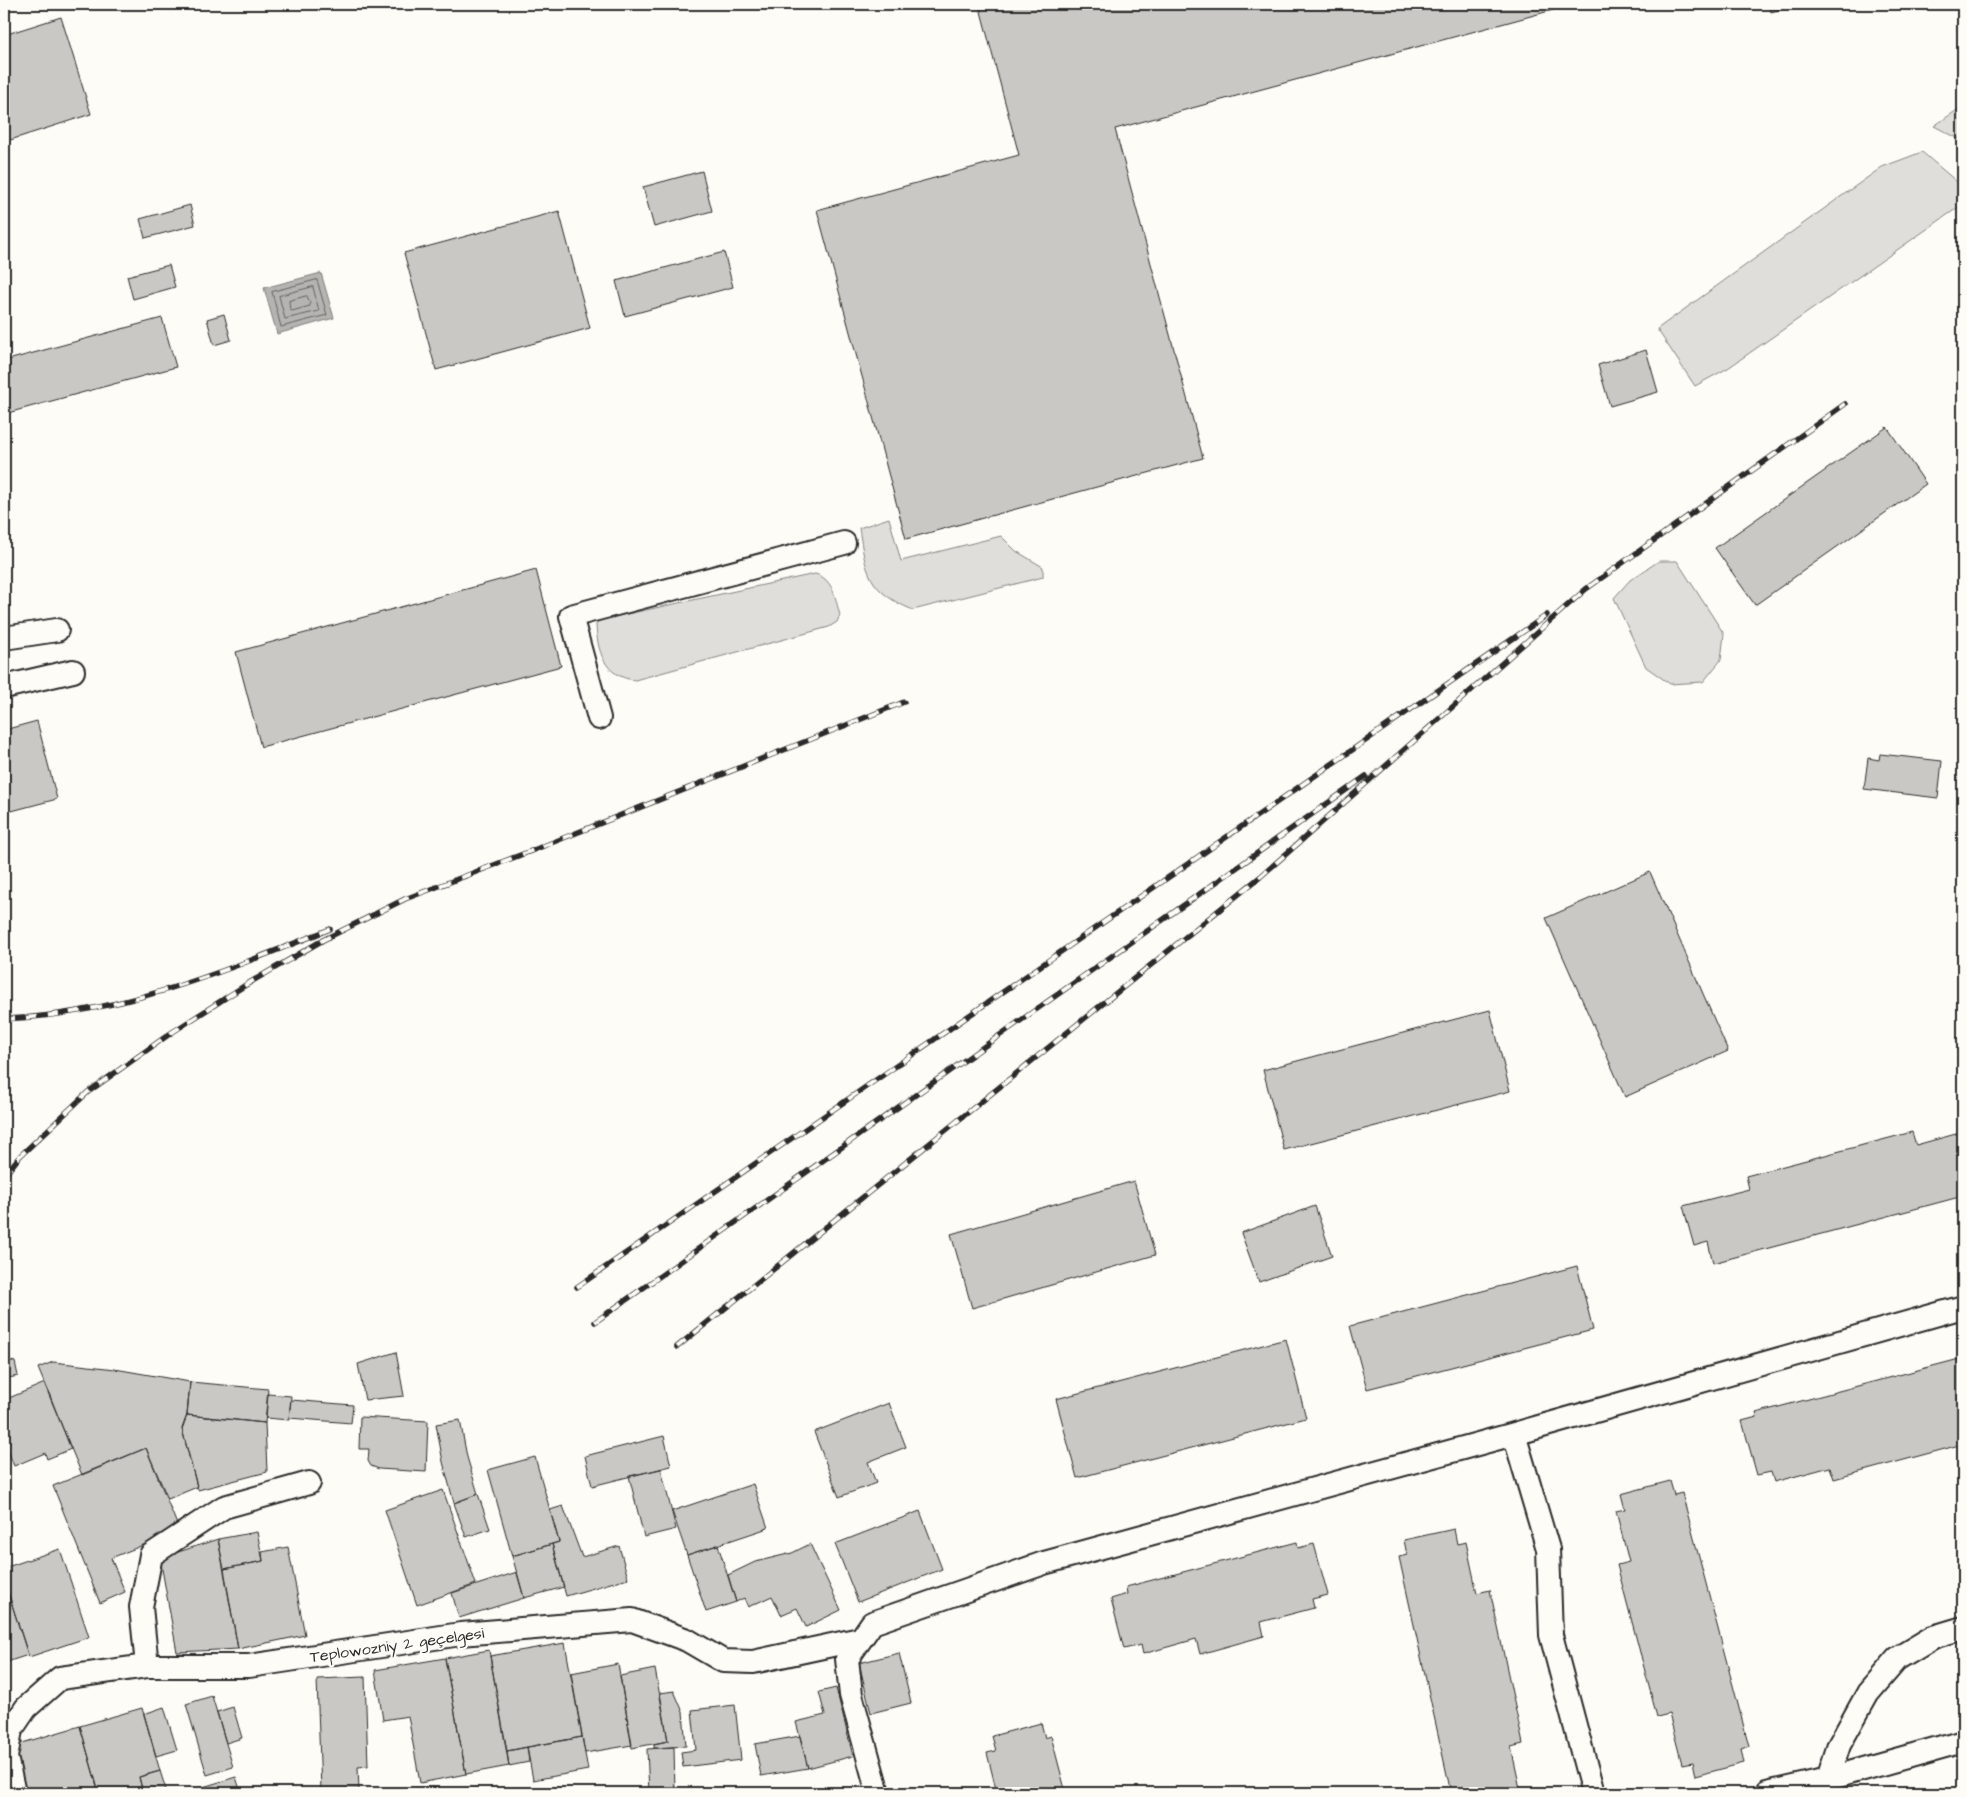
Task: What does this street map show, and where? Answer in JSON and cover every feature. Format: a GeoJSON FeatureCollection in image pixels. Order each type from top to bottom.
{"type":"FeatureCollection","features":[{"type":"Feature","properties":{"kind":"lane"},"geometry":{"type":"LineString","coordinates":[[599,718],[572,616],[844,543]]}},
{"type":"Feature","properties":{"kind":"lane"},"geometry":{"type":"LineString","coordinates":[[4,638],[57,630]]}},
{"type":"Feature","properties":{"kind":"lane"},"geometry":{"type":"LineString","coordinates":[[4,686],[73,672]]}},
{"type":"Feature","properties":{"kind":"lane"},"geometry":{"type":"LineString","coordinates":[[878,1793],[851,1695],[847,1659],[872,1623],[1044,1563],[1514,1434],[1963,1307]]}},
{"type":"Feature","properties":{"kind":"lane"},"geometry":{"type":"LineString","coordinates":[[1514,1434],[1548,1549],[1551,1635],[1593,1793]]}},
{"type":"Feature","properties":{"kind":"lane"},"geometry":{"type":"LineString","coordinates":[[147,1666],[142,1606],[151,1555],[224,1507],[309,1484]]}},
{"type":"Feature","properties":{"kind":"lane","name":"Teplowozniy 2 geçelgesi"},"geometry":{"type":"LineString","coordinates":[[14,1793],[6,1758],[11,1730],[26,1708],[60,1678],[147,1666],[250,1666],[461,1634],[632,1620],[687,1640],[723,1661],[753,1662],[860,1638]]}},
{"type":"Feature","properties":{"kind":"lane"},"geometry":{"type":"LineString","coordinates":[[1828,1780],[1839,1745],[1868,1693],[1898,1658],[1933,1637],[1963,1628]]}},
{"type":"Feature","properties":{"kind":"lane"},"geometry":{"type":"LineString","coordinates":[[1767,1793],[1828,1780],[1963,1741]]}},
{"type":"Feature","properties":{"kind":"shaded area"},"geometry":{"type":"Polygon","coordinates":[[[1963,106],[1963,141],[1934,126],[1963,106]]]}},
{"type":"Feature","properties":{"kind":"shaded area"},"geometry":{"type":"Polygon","coordinates":[[[1922,152],[1963,187],[1963,204],[1728,368],[1695,386],[1657,329],[1882,167],[1922,152]]]}},
{"type":"Feature","properties":{"kind":"shaded area"},"geometry":{"type":"Polygon","coordinates":[[[889,518],[901,561],[1001,536],[1016,551],[1043,567],[1043,577],[913,610],[898,603],[878,587],[871,578],[864,557],[859,528],[889,518]]]}},
{"type":"Feature","properties":{"kind":"shaded area"},"geometry":{"type":"Polygon","coordinates":[[[1659,561],[1677,561],[1724,634],[1721,660],[1703,682],[1670,684],[1646,667],[1614,598],[1630,580],[1659,561]]]}},
{"type":"Feature","properties":{"kind":"shaded area"},"geometry":{"type":"Polygon","coordinates":[[[815,574],[826,580],[835,596],[840,615],[837,622],[829,627],[635,680],[616,674],[604,661],[598,643],[596,624],[599,620],[815,574]]]}},
{"type":"Feature","properties":{"kind":"water"},"geometry":{"type":"Polygon","coordinates":[[[321,273],[334,318],[277,334],[264,288],[321,273]]]}},
{"type":"Feature","properties":{"kind":"building"},"geometry":{"type":"Polygon","coordinates":[[[979,4],[1575,4],[1115,129],[1203,458],[906,539],[817,210],[1019,155],[979,4]]]}},
{"type":"Feature","properties":{"kind":"building"},"geometry":{"type":"Polygon","coordinates":[[[1769,4],[1801,4],[1771,12],[1769,4]]]}},
{"type":"Feature","properties":{"kind":"building"},"geometry":{"type":"Polygon","coordinates":[[[61,17],[91,114],[4,142],[4,35],[61,17]]]}},
{"type":"Feature","properties":{"kind":"building"},"geometry":{"type":"Polygon","coordinates":[[[702,171],[712,211],[654,227],[643,187],[702,171]]]}},
{"type":"Feature","properties":{"kind":"building"},"geometry":{"type":"Polygon","coordinates":[[[190,205],[195,225],[145,238],[140,219],[190,205]]]}},
{"type":"Feature","properties":{"kind":"building"},"geometry":{"type":"Polygon","coordinates":[[[559,211],[590,328],[436,370],[404,253],[559,211]]]}},
{"type":"Feature","properties":{"kind":"building"},"geometry":{"type":"Polygon","coordinates":[[[724,252],[733,287],[625,316],[616,281],[724,252]]]}},
{"type":"Feature","properties":{"kind":"building"},"geometry":{"type":"Polygon","coordinates":[[[169,265],[175,287],[133,299],[127,276],[169,265]]]}},
{"type":"Feature","properties":{"kind":"building"},"geometry":{"type":"Polygon","coordinates":[[[224,314],[231,340],[214,345],[207,319],[224,314]]]}},
{"type":"Feature","properties":{"kind":"building"},"geometry":{"type":"Polygon","coordinates":[[[162,318],[176,367],[4,414],[4,361],[162,318]]]}},
{"type":"Feature","properties":{"kind":"building"},"geometry":{"type":"Polygon","coordinates":[[[1646,350],[1658,392],[1610,406],[1598,365],[1646,350]]]}},
{"type":"Feature","properties":{"kind":"building"},"geometry":{"type":"Polygon","coordinates":[[[1887,427],[1926,484],[1755,605],[1715,548],[1887,427]]]}},
{"type":"Feature","properties":{"kind":"building"},"geometry":{"type":"Polygon","coordinates":[[[536,570],[561,666],[261,747],[236,652],[536,570]]]}},
{"type":"Feature","properties":{"kind":"building"},"geometry":{"type":"Polygon","coordinates":[[[37,721],[57,799],[4,813],[4,730],[37,721]]]}},
{"type":"Feature","properties":{"kind":"building"},"geometry":{"type":"Polygon","coordinates":[[[1880,754],[1942,761],[1938,798],[1864,789],[1868,758],[1879,760],[1880,754]]]}},
{"type":"Feature","properties":{"kind":"building"},"geometry":{"type":"Polygon","coordinates":[[[1650,872],[1728,1051],[1625,1097],[1546,918],[1650,872]]]}},
{"type":"Feature","properties":{"kind":"building"},"geometry":{"type":"Polygon","coordinates":[[[1490,1010],[1510,1091],[1284,1150],[1263,1070],[1490,1010]]]}},
{"type":"Feature","properties":{"kind":"building"},"geometry":{"type":"Polygon","coordinates":[[[1912,1132],[1916,1145],[1963,1132],[1963,1196],[1713,1263],[1708,1242],[1694,1246],[1683,1206],[1749,1189],[1746,1176],[1912,1132]]]}},
{"type":"Feature","properties":{"kind":"building"},"geometry":{"type":"Polygon","coordinates":[[[1134,1181],[1155,1255],[972,1308],[951,1234],[1134,1181]]]}},
{"type":"Feature","properties":{"kind":"building"},"geometry":{"type":"Polygon","coordinates":[[[1315,1206],[1332,1256],[1259,1282],[1241,1233],[1315,1206]]]}},
{"type":"Feature","properties":{"kind":"building"},"geometry":{"type":"Polygon","coordinates":[[[1577,1266],[1593,1330],[1367,1389],[1350,1326],[1577,1266]]]}},
{"type":"Feature","properties":{"kind":"building"},"geometry":{"type":"Polygon","coordinates":[[[1286,1339],[1306,1418],[1077,1478],[1056,1399],[1286,1339]]]}},
{"type":"Feature","properties":{"kind":"building"},"geometry":{"type":"Polygon","coordinates":[[[396,1352],[404,1396],[365,1400],[358,1364],[396,1352]]]}},
{"type":"Feature","properties":{"kind":"building"},"geometry":{"type":"Polygon","coordinates":[[[1963,1358],[1963,1444],[1834,1479],[1830,1467],[1774,1482],[1771,1472],[1757,1475],[1742,1421],[1757,1417],[1756,1413],[1963,1358]]]}},
{"type":"Feature","properties":{"kind":"building"},"geometry":{"type":"Polygon","coordinates":[[[4,1359],[15,1362],[18,1376],[4,1379],[4,1359]]]}},
{"type":"Feature","properties":{"kind":"building"},"geometry":{"type":"Polygon","coordinates":[[[53,1362],[115,1369],[190,1382],[187,1415],[182,1429],[197,1487],[168,1499],[146,1448],[82,1475],[38,1368],[53,1362]]]}},
{"type":"Feature","properties":{"kind":"building"},"geometry":{"type":"Polygon","coordinates":[[[190,1382],[268,1389],[265,1423],[187,1415],[190,1382]]]}},
{"type":"Feature","properties":{"kind":"building"},"geometry":{"type":"Polygon","coordinates":[[[45,1383],[71,1449],[47,1459],[45,1453],[14,1466],[4,1441],[4,1400],[45,1383]]]}},
{"type":"Feature","properties":{"kind":"building"},"geometry":{"type":"Polygon","coordinates":[[[268,1394],[291,1396],[289,1420],[266,1418],[268,1394]]]}},
{"type":"Feature","properties":{"kind":"building"},"geometry":{"type":"Polygon","coordinates":[[[291,1400],[353,1405],[351,1423],[289,1418],[291,1400]]]}},
{"type":"Feature","properties":{"kind":"building"},"geometry":{"type":"Polygon","coordinates":[[[889,1403],[906,1447],[868,1462],[876,1483],[839,1497],[814,1432],[889,1403]]]}},
{"type":"Feature","properties":{"kind":"building"},"geometry":{"type":"Polygon","coordinates":[[[187,1415],[265,1423],[267,1472],[198,1490],[182,1429],[187,1415]]]}},
{"type":"Feature","properties":{"kind":"building"},"geometry":{"type":"Polygon","coordinates":[[[360,1417],[428,1421],[426,1472],[379,1469],[371,1466],[368,1461],[369,1449],[359,1449],[360,1417]]]}},
{"type":"Feature","properties":{"kind":"building"},"geometry":{"type":"Polygon","coordinates":[[[460,1420],[467,1457],[478,1494],[454,1503],[443,1462],[436,1424],[460,1420]]]}},
{"type":"Feature","properties":{"kind":"building"},"geometry":{"type":"Polygon","coordinates":[[[664,1436],[671,1466],[592,1486],[585,1456],[664,1436]]]}},
{"type":"Feature","properties":{"kind":"building"},"geometry":{"type":"Polygon","coordinates":[[[146,1448],[178,1527],[168,1535],[111,1558],[125,1592],[100,1603],[53,1486],[146,1448]]]}},
{"type":"Feature","properties":{"kind":"building"},"geometry":{"type":"Polygon","coordinates":[[[535,1457],[559,1542],[512,1556],[488,1470],[535,1457]]]}},
{"type":"Feature","properties":{"kind":"building"},"geometry":{"type":"Polygon","coordinates":[[[661,1469],[676,1529],[644,1537],[629,1476],[661,1469]]]}},
{"type":"Feature","properties":{"kind":"building"},"geometry":{"type":"Polygon","coordinates":[[[1670,1481],[1674,1495],[1682,1493],[1749,1746],[1741,1749],[1744,1763],[1695,1776],[1692,1762],[1682,1764],[1669,1714],[1657,1717],[1617,1565],[1629,1562],[1616,1511],[1625,1509],[1621,1494],[1670,1481]]]}},
{"type":"Feature","properties":{"kind":"building"},"geometry":{"type":"Polygon","coordinates":[[[753,1484],[768,1528],[687,1555],[672,1511],[753,1484]]]}},
{"type":"Feature","properties":{"kind":"building"},"geometry":{"type":"Polygon","coordinates":[[[443,1490],[476,1584],[417,1605],[385,1510],[443,1490]]]}},
{"type":"Feature","properties":{"kind":"building"},"geometry":{"type":"Polygon","coordinates":[[[478,1494],[490,1529],[466,1537],[454,1503],[478,1494]]]}},
{"type":"Feature","properties":{"kind":"building"},"geometry":{"type":"Polygon","coordinates":[[[563,1506],[582,1557],[619,1546],[628,1578],[566,1596],[552,1544],[559,1542],[550,1510],[563,1506]]]}},
{"type":"Feature","properties":{"kind":"building"},"geometry":{"type":"Polygon","coordinates":[[[920,1511],[942,1569],[858,1602],[835,1544],[920,1511]]]}},
{"type":"Feature","properties":{"kind":"building"},"geometry":{"type":"Polygon","coordinates":[[[1454,1529],[1457,1544],[1466,1542],[1477,1593],[1490,1590],[1523,1744],[1511,1747],[1521,1793],[1451,1793],[1399,1557],[1407,1555],[1404,1540],[1454,1529]]]}},
{"type":"Feature","properties":{"kind":"building"},"geometry":{"type":"Polygon","coordinates":[[[257,1532],[263,1561],[224,1569],[218,1539],[257,1532]]]}},
{"type":"Feature","properties":{"kind":"building"},"geometry":{"type":"Polygon","coordinates":[[[218,1539],[238,1649],[177,1652],[160,1558],[218,1539]]]}},
{"type":"Feature","properties":{"kind":"building"},"geometry":{"type":"Polygon","coordinates":[[[1297,1542],[1298,1548],[1314,1544],[1328,1595],[1312,1599],[1314,1608],[1261,1622],[1264,1636],[1200,1654],[1196,1639],[1143,1654],[1141,1645],[1124,1649],[1111,1599],[1127,1594],[1126,1587],[1297,1542]]]}},
{"type":"Feature","properties":{"kind":"building"},"geometry":{"type":"Polygon","coordinates":[[[552,1544],[564,1587],[524,1598],[512,1556],[552,1544]]]}},
{"type":"Feature","properties":{"kind":"building"},"geometry":{"type":"Polygon","coordinates":[[[810,1544],[841,1610],[806,1627],[797,1608],[781,1615],[772,1596],[748,1607],[744,1598],[736,1602],[728,1575],[755,1562],[792,1553],[810,1544]]]}},
{"type":"Feature","properties":{"kind":"building"},"geometry":{"type":"Polygon","coordinates":[[[718,1545],[736,1602],[706,1612],[687,1555],[718,1545]]]}},
{"type":"Feature","properties":{"kind":"building"},"geometry":{"type":"Polygon","coordinates":[[[288,1547],[305,1635],[238,1649],[224,1569],[263,1561],[262,1552],[288,1547]]]}},
{"type":"Feature","properties":{"kind":"building"},"geometry":{"type":"Polygon","coordinates":[[[60,1549],[89,1637],[29,1657],[4,1580],[4,1568],[60,1549]]]}},
{"type":"Feature","properties":{"kind":"building"},"geometry":{"type":"Polygon","coordinates":[[[517,1572],[524,1598],[459,1618],[452,1593],[517,1572]]]}},
{"type":"Feature","properties":{"kind":"building"},"geometry":{"type":"Polygon","coordinates":[[[4,1584],[28,1655],[4,1663],[4,1584]]]}},
{"type":"Feature","properties":{"kind":"building"},"geometry":{"type":"Polygon","coordinates":[[[565,1643],[582,1737],[507,1751],[490,1656],[565,1643]]]}},
{"type":"Feature","properties":{"kind":"building"},"geometry":{"type":"Polygon","coordinates":[[[489,1650],[509,1766],[466,1774],[445,1658],[489,1650]]]}},
{"type":"Feature","properties":{"kind":"building"},"geometry":{"type":"Polygon","coordinates":[[[899,1653],[911,1703],[871,1713],[859,1663],[899,1653]]]}},
{"type":"Feature","properties":{"kind":"building"},"geometry":{"type":"Polygon","coordinates":[[[445,1658],[466,1774],[420,1783],[408,1716],[383,1720],[375,1670],[445,1658]]]}},
{"type":"Feature","properties":{"kind":"building"},"geometry":{"type":"Polygon","coordinates":[[[618,1664],[632,1745],[585,1753],[571,1673],[618,1664]]]}},
{"type":"Feature","properties":{"kind":"building"},"geometry":{"type":"Polygon","coordinates":[[[655,1669],[668,1741],[632,1748],[620,1676],[655,1669]]]}},
{"type":"Feature","properties":{"kind":"building"},"geometry":{"type":"Polygon","coordinates":[[[365,1677],[368,1766],[358,1767],[359,1790],[321,1791],[317,1679],[365,1677]]]}},
{"type":"Feature","properties":{"kind":"building"},"geometry":{"type":"Polygon","coordinates":[[[836,1688],[853,1756],[808,1768],[796,1722],[825,1715],[819,1692],[836,1688]]]}},
{"type":"Feature","properties":{"kind":"building"},"geometry":{"type":"Polygon","coordinates":[[[674,1691],[683,1712],[686,1746],[654,1748],[654,1744],[668,1741],[660,1693],[674,1691]]]}},
{"type":"Feature","properties":{"kind":"building"},"geometry":{"type":"Polygon","coordinates":[[[212,1696],[233,1767],[207,1775],[186,1704],[212,1696]]]}},
{"type":"Feature","properties":{"kind":"building"},"geometry":{"type":"Polygon","coordinates":[[[735,1705],[741,1760],[683,1767],[681,1752],[696,1750],[692,1710],[735,1705]]]}},
{"type":"Feature","properties":{"kind":"building"},"geometry":{"type":"Polygon","coordinates":[[[164,1707],[177,1750],[156,1756],[144,1714],[164,1707]]]}},
{"type":"Feature","properties":{"kind":"building"},"geometry":{"type":"Polygon","coordinates":[[[233,1707],[242,1738],[226,1743],[217,1712],[233,1707]]]}},
{"type":"Feature","properties":{"kind":"building"},"geometry":{"type":"Polygon","coordinates":[[[142,1708],[160,1771],[139,1777],[143,1793],[99,1793],[80,1726],[142,1708]]]}},
{"type":"Feature","properties":{"kind":"building"},"geometry":{"type":"Polygon","coordinates":[[[1041,1723],[1045,1738],[1051,1736],[1066,1793],[997,1793],[987,1753],[996,1751],[992,1736],[1041,1723]]]}},
{"type":"Feature","properties":{"kind":"building"},"geometry":{"type":"Polygon","coordinates":[[[80,1726],[99,1793],[26,1793],[12,1746],[80,1726]]]}},
{"type":"Feature","properties":{"kind":"building"},"geometry":{"type":"Polygon","coordinates":[[[800,1736],[808,1768],[761,1776],[755,1744],[800,1736]]]}},
{"type":"Feature","properties":{"kind":"building"},"geometry":{"type":"Polygon","coordinates":[[[582,1737],[588,1770],[533,1780],[527,1747],[582,1737]]]}},
{"type":"Feature","properties":{"kind":"building"},"geometry":{"type":"Polygon","coordinates":[[[527,1747],[529,1762],[509,1766],[507,1751],[527,1747]]]}},
{"type":"Feature","properties":{"kind":"building"},"geometry":{"type":"Polygon","coordinates":[[[674,1747],[675,1793],[649,1793],[647,1749],[674,1747]]]}},
{"type":"Feature","properties":{"kind":"building"},"geometry":{"type":"Polygon","coordinates":[[[160,1771],[167,1793],[143,1793],[139,1777],[160,1771]]]}},
{"type":"Feature","properties":{"kind":"building"},"geometry":{"type":"Polygon","coordinates":[[[236,1777],[241,1793],[183,1793],[236,1777]]]}},
{"type":"Feature","properties":{"kind":"building"},"geometry":{"type":"Polygon","coordinates":[[[476,1788],[477,1793],[450,1793],[476,1788]]]}},
{"type":"Feature","properties":{"kind":"railway"},"geometry":{"type":"LineString","coordinates":[[677,1347],[1260,877],[1586,589],[1845,404]]}},
{"type":"Feature","properties":{"kind":"railway"},"geometry":{"type":"LineString","coordinates":[[577,1287],[1547,615]]}},
{"type":"Feature","properties":{"kind":"railway"},"geometry":{"type":"LineString","coordinates":[[4,1176],[20,1156],[88,1092],[171,1033],[244,986],[323,940],[405,899],[531,851],[904,702]]}},
{"type":"Feature","properties":{"kind":"railway"},"geometry":{"type":"LineString","coordinates":[[595,1322],[1366,776]]}},
{"type":"Feature","properties":{"kind":"railway"},"geometry":{"type":"LineString","coordinates":[[4,1019],[90,1009],[131,1000],[211,975],[330,929]]}}]}
